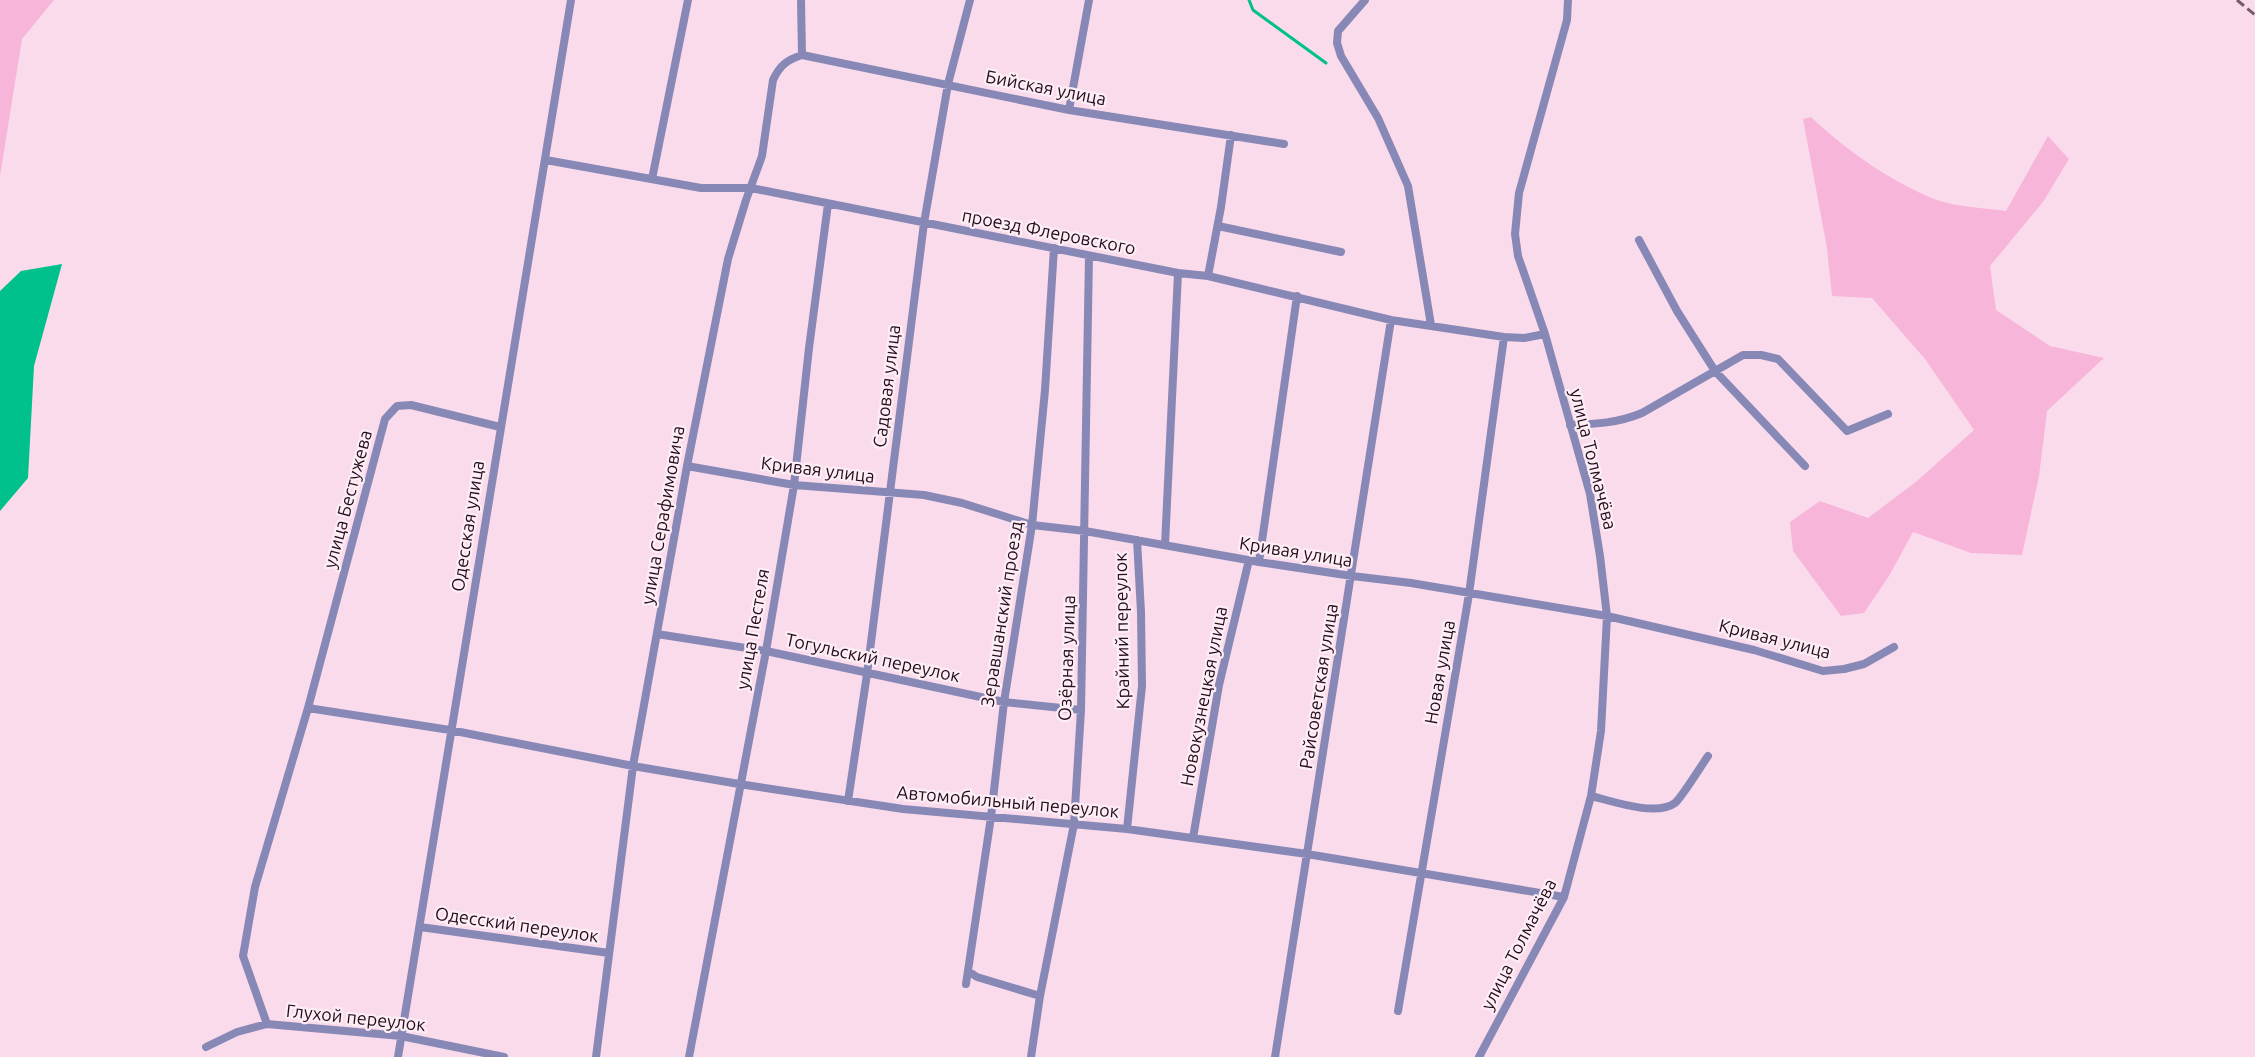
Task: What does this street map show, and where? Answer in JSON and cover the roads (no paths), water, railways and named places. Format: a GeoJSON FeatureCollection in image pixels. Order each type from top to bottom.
{"type":"FeatureCollection","features":[{"type":"Feature","properties":{"kind":"street","name":"Одесская улица"},"geometry":{"type":"LineString","coordinates":[[398,1057],[571,0]]}},
{"type":"Feature","properties":{"kind":"street"},"geometry":{"type":"LineString","coordinates":[[652,179],[688,0]]}},
{"type":"Feature","properties":{"kind":"street"},"geometry":{"type":"LineString","coordinates":[[801,0],[802,55]]}},
{"type":"Feature","properties":{"kind":"street","name":"Садовая улица"},"geometry":{"type":"LineString","coordinates":[[848,801],[867,674],[924,223],[948,84],[970,0]]}},
{"type":"Feature","properties":{"kind":"street"},"geometry":{"type":"LineString","coordinates":[[1069,110],[1089,0]]}},
{"type":"Feature","properties":{"kind":"street"},"geometry":{"type":"LineString","coordinates":[[1365,0],[1338,31],[1337,43],[1341,56],[1378,118],[1408,186],[1431,326]]}},
{"type":"Feature","properties":{"kind":"street","name":"улица Толмачёва"},"geometry":{"type":"LineString","coordinates":[[1479,1057],[1564,897],[1591,796],[1600,731],[1607,616],[1590,494],[1545,334],[1518,256],[1515,234],[1520,193],[1567,20],[1568,0]]}},
{"type":"Feature","properties":{"kind":"street","name":"Бийская улица"},"geometry":{"type":"LineString","coordinates":[[802,55],[1069,110],[1284,144]]}},
{"type":"Feature","properties":{"kind":"street","name":"улица Серафимовича"},"geometry":{"type":"LineString","coordinates":[[596,1057],[633,766],[687,466],[728,259],[762,156],[773,80],[784,63],[802,55]]}},
{"type":"Feature","properties":{"kind":"street"},"geometry":{"type":"LineString","coordinates":[[1208,276],[1218,226],[1231,135]]}},
{"type":"Feature","properties":{"kind":"street","name":"проезд Флеровского"},"geometry":{"type":"LineString","coordinates":[[546,160],[701,188],[751,189],[1178,273],[1208,276],[1391,320],[1504,337],[1524,338],[1545,334]]}},
{"type":"Feature","properties":{"kind":"street","name":"улица Пестеля"},"geometry":{"type":"LineString","coordinates":[[688,1057],[766,651],[794,485],[828,204]]}},
{"type":"Feature","properties":{"kind":"street"},"geometry":{"type":"LineString","coordinates":[[1218,226],[1341,252]]}},
{"type":"Feature","properties":{"kind":"street"},"geometry":{"type":"LineString","coordinates":[[1640,240],[1677,311],[1715,371],[1805,466]]}},
{"type":"Feature","properties":{"kind":"street","name":"Зеравшанский проезд"},"geometry":{"type":"LineString","coordinates":[[966,984],[991,817],[1004,702],[1032,525],[1045,390],[1054,248]]}},
{"type":"Feature","properties":{"kind":"street","name":"Озёрная улица"},"geometry":{"type":"LineString","coordinates":[[1031,1057],[1040,996],[1074,824],[1081,710],[1089,256]]}},
{"type":"Feature","properties":{"kind":"street"},"geometry":{"type":"LineString","coordinates":[[1165,545],[1178,273]]}},
{"type":"Feature","properties":{"kind":"street"},"geometry":{"type":"LineString","coordinates":[[1258,562],[1297,296]]}},
{"type":"Feature","properties":{"kind":"street","name":"Райсоветская улица"},"geometry":{"type":"LineString","coordinates":[[1275,1057],[1391,320]]}},
{"type":"Feature","properties":{"kind":"street","name":"Новая улица"},"geometry":{"type":"LineString","coordinates":[[1398,1011],[1469,594],[1504,337]]}},
{"type":"Feature","properties":{"kind":"street"},"geometry":{"type":"LineString","coordinates":[[1570,424],[1625,420],[1642,413],[1743,355],[1761,355],[1778,359],[1847,431],[1888,414]]}},
{"type":"Feature","properties":{"kind":"street","name":"улица Бестужева"},"geometry":{"type":"LineString","coordinates":[[267,1024],[243,956],[255,887],[308,708],[386,419],[397,406],[411,405],[500,427]]}},
{"type":"Feature","properties":{"kind":"street","name":"Кривая улица"},"geometry":{"type":"LineString","coordinates":[[687,466],[794,485],[924,495],[962,503],[1032,525],[1085,531],[1258,562],[1411,583],[1607,616],[1754,650],[1823,671],[1844,669],[1864,663],[1894,647]]}},
{"type":"Feature","properties":{"kind":"street","name":"Крайний переулок"},"geometry":{"type":"LineString","coordinates":[[1127,829],[1142,686],[1137,540]]}},
{"type":"Feature","properties":{"kind":"street","name":"Новокузнецкая улица"},"geometry":{"type":"LineString","coordinates":[[1193,838],[1219,685],[1249,560]]}},
{"type":"Feature","properties":{"kind":"street","name":"Тогульский переулок"},"geometry":{"type":"LineString","coordinates":[[657,634],[766,651],[1004,702],[1081,710]]}},
{"type":"Feature","properties":{"kind":"street"},"geometry":{"type":"LineString","coordinates":[[308,708],[450,730]]}},
{"type":"Feature","properties":{"kind":"street","name":"Автомобильный переулок"},"geometry":{"type":"LineString","coordinates":[[450,730],[633,766],[848,801],[903,809],[1127,829],[1307,854],[1564,897]]}},
{"type":"Feature","properties":{"kind":"street"},"geometry":{"type":"LineString","coordinates":[[1591,796],[1648,808],[1662,808],[1675,802],[1708,756]]}},
{"type":"Feature","properties":{"kind":"street","name":"Одесский переулок"},"geometry":{"type":"LineString","coordinates":[[420,927],[609,953]]}},
{"type":"Feature","properties":{"kind":"street"},"geometry":{"type":"LineString","coordinates":[[968,971],[977,977],[1040,996]]}},
{"type":"Feature","properties":{"kind":"street","name":"Глухой переулок"},"geometry":{"type":"LineString","coordinates":[[207,1047],[237,1032],[267,1024],[401,1036],[504,1057]]}},
{"type":"Feature","properties":{"kind":"waterway"},"geometry":{"type":"LineString","coordinates":[[1249,0],[1253,10],[1326,63]]}},
{"type":"Feature","properties":{"kind":"railway"},"geometry":{"type":"LineString","coordinates":[[2237,0],[2255,15]]}}]}
